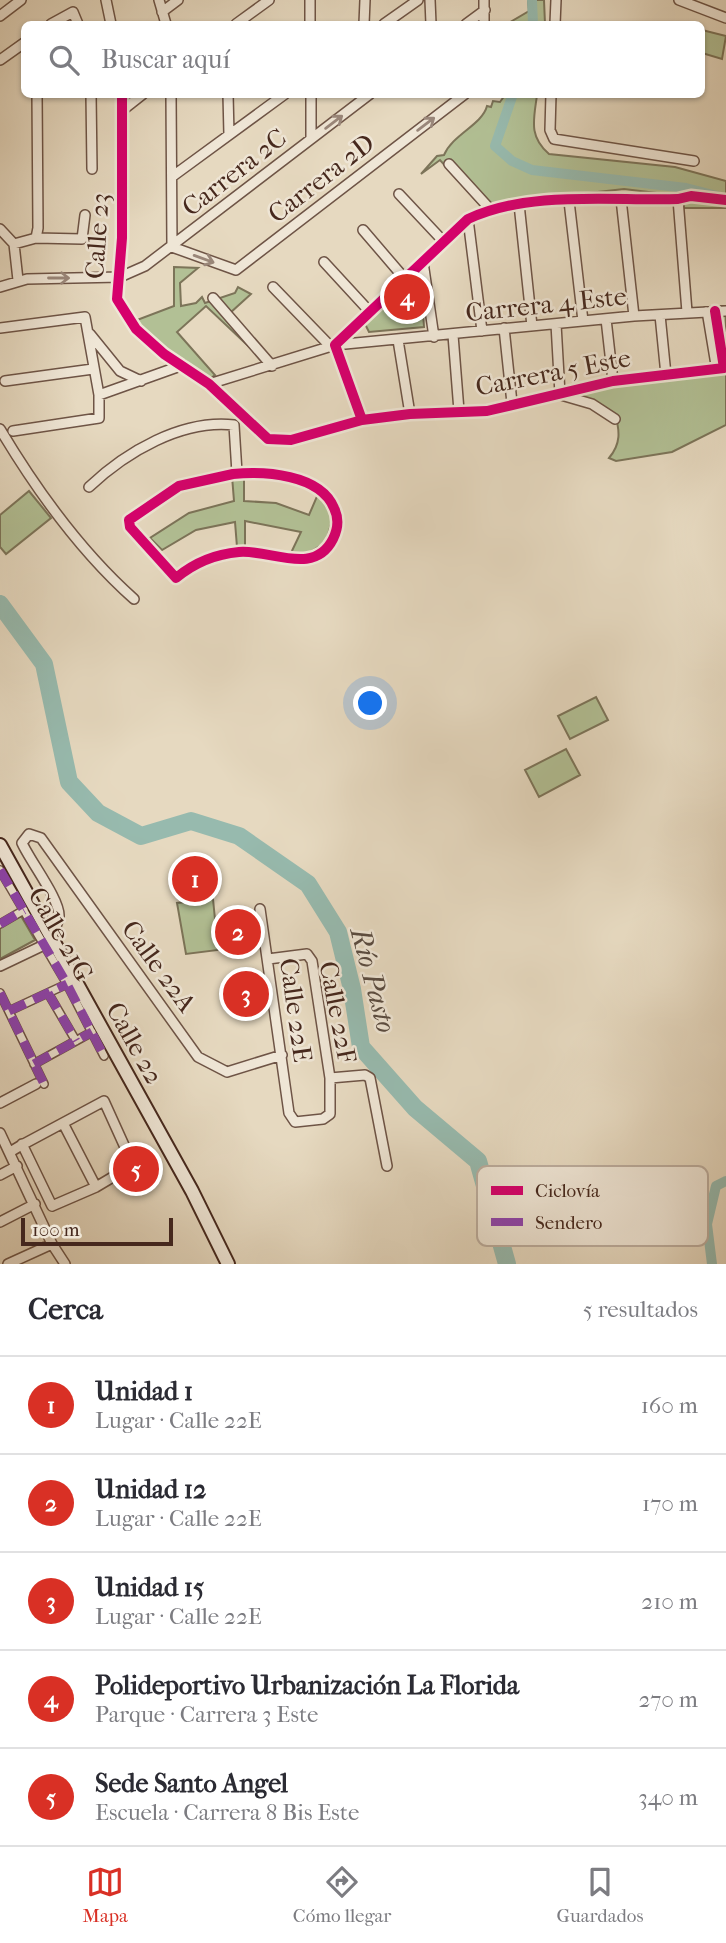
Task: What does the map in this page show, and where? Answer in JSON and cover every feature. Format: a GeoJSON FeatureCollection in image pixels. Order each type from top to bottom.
{"type":"FeatureCollection","features":[{"type":"Feature","properties":{"kind":"main road","name":"Calle 22"},"geometry":{"type":"LineString","coordinates":[[0,845],[47,941],[192,1191],[228,1264]]}},
{"type":"Feature","properties":{"kind":"street"},"geometry":{"type":"LineString","coordinates":[[0,16],[21,0]]}},
{"type":"Feature","properties":{"kind":"street"},"geometry":{"type":"LineString","coordinates":[[159,0],[165,21]]}},
{"type":"Feature","properties":{"kind":"street"},"geometry":{"type":"LineString","coordinates":[[162,12],[177,0]]}},
{"type":"Feature","properties":{"kind":"street"},"geometry":{"type":"LineString","coordinates":[[240,21],[269,0]]}},
{"type":"Feature","properties":{"kind":"street"},"geometry":{"type":"LineString","coordinates":[[310,0],[310,21]]}},
{"type":"Feature","properties":{"kind":"street"},"geometry":{"type":"LineString","coordinates":[[365,0],[365,21]]}},
{"type":"Feature","properties":{"kind":"street"},"geometry":{"type":"LineString","coordinates":[[388,21],[418,0]]}},
{"type":"Feature","properties":{"kind":"street"},"geometry":{"type":"LineString","coordinates":[[430,0],[431,21]]}},
{"type":"Feature","properties":{"kind":"street"},"geometry":{"type":"LineString","coordinates":[[484,0],[484,21]]}},
{"type":"Feature","properties":{"kind":"street"},"geometry":{"type":"LineString","coordinates":[[555,21],[556,0]]}},
{"type":"Feature","properties":{"kind":"street"},"geometry":{"type":"LineString","coordinates":[[680,0],[726,18]]}},
{"type":"Feature","properties":{"kind":"street"},"geometry":{"type":"LineString","coordinates":[[110,2],[111,21]]}},
{"type":"Feature","properties":{"kind":"street"},"geometry":{"type":"LineString","coordinates":[[470,21],[485,10]]}},
{"type":"Feature","properties":{"kind":"street"},"geometry":{"type":"LineString","coordinates":[[56,21],[73,12],[77,21]]}},
{"type":"Feature","properties":{"kind":"street"},"geometry":{"type":"LineString","coordinates":[[0,60],[21,45]]}},
{"type":"Feature","properties":{"kind":"street"},"geometry":{"type":"LineString","coordinates":[[36,238],[37,98]]}},
{"type":"Feature","properties":{"kind":"street"},"geometry":{"type":"LineString","coordinates":[[92,98],[92,169]]}},
{"type":"Feature","properties":{"kind":"street","name":"Calle 23"},"geometry":{"type":"LineString","coordinates":[[123,98],[120,277],[116,293],[126,317],[164,354],[209,384],[268,439]]}},
{"type":"Feature","properties":{"kind":"street"},"geometry":{"type":"LineString","coordinates":[[124,109],[137,98]]}},
{"type":"Feature","properties":{"kind":"street"},"geometry":{"type":"LineString","coordinates":[[172,98],[172,247]]}},
{"type":"Feature","properties":{"kind":"street"},"geometry":{"type":"LineString","coordinates":[[228,98],[229,135]]}},
{"type":"Feature","properties":{"kind":"street"},"geometry":{"type":"LineString","coordinates":[[173,176],[280,98]]}},
{"type":"Feature","properties":{"kind":"street"},"geometry":{"type":"LineString","coordinates":[[311,98],[311,139]]}},
{"type":"Feature","properties":{"kind":"street","name":"Carrera 2C"},"geometry":{"type":"LineString","coordinates":[[120,277],[145,266],[172,247],[364,98]]}},
{"type":"Feature","properties":{"kind":"street","name":"Carrera 2D"},"geometry":{"type":"LineString","coordinates":[[172,247],[236,270],[460,98]]}},
{"type":"Feature","properties":{"kind":"street"},"geometry":{"type":"LineString","coordinates":[[551,98],[550,130],[554,139],[694,161]]}},
{"type":"Feature","properties":{"kind":"street"},"geometry":{"type":"LineString","coordinates":[[449,164],[489,209]]}},
{"type":"Feature","properties":{"kind":"street"},"geometry":{"type":"LineString","coordinates":[[399,194],[444,242]]}},
{"type":"Feature","properties":{"kind":"street"},"geometry":{"type":"LineString","coordinates":[[333,346],[468,219],[489,209],[519,204],[678,199],[691,196],[726,200]]}},
{"type":"Feature","properties":{"kind":"street"},"geometry":{"type":"LineString","coordinates":[[621,199],[634,316]]}},
{"type":"Feature","properties":{"kind":"street"},"geometry":{"type":"LineString","coordinates":[[678,199],[687,312]]}},
{"type":"Feature","properties":{"kind":"street"},"geometry":{"type":"LineString","coordinates":[[569,201],[583,321]]}},
{"type":"Feature","properties":{"kind":"street"},"geometry":{"type":"LineString","coordinates":[[519,204],[532,326]]}},
{"type":"Feature","properties":{"kind":"street"},"geometry":{"type":"LineString","coordinates":[[14,244],[36,238],[84,239],[85,215]]}},
{"type":"Feature","properties":{"kind":"street"},"geometry":{"type":"LineString","coordinates":[[468,219],[482,331]]}},
{"type":"Feature","properties":{"kind":"street"},"geometry":{"type":"LineString","coordinates":[[0,229],[14,244],[18,280]]}},
{"type":"Feature","properties":{"kind":"street"},"geometry":{"type":"LineString","coordinates":[[363,230],[405,279]]}},
{"type":"Feature","properties":{"kind":"street"},"geometry":{"type":"LineString","coordinates":[[324,262],[370,312]]}},
{"type":"Feature","properties":{"kind":"street"},"geometry":{"type":"LineString","coordinates":[[423,262],[434,337]]}},
{"type":"Feature","properties":{"kind":"street"},"geometry":{"type":"LineString","coordinates":[[0,287],[18,280],[120,277]]}},
{"type":"Feature","properties":{"kind":"street"},"geometry":{"type":"LineString","coordinates":[[274,287],[333,346],[362,420]]}},
{"type":"Feature","properties":{"kind":"street"},"geometry":{"type":"LineString","coordinates":[[213,298],[272,366]]}},
{"type":"Feature","properties":{"kind":"street","name":"Carrera 5 Este"},"geometry":{"type":"LineString","coordinates":[[268,439],[301,438],[362,420],[410,414],[487,411],[613,381],[720,367],[710,311]]}},
{"type":"Feature","properties":{"kind":"street","name":"Carrera 4 Este"},"geometry":{"type":"LineString","coordinates":[[209,384],[333,346],[606,318],[726,311]]}},
{"type":"Feature","properties":{"kind":"street"},"geometry":{"type":"LineString","coordinates":[[660,315],[666,375]]}},
{"type":"Feature","properties":{"kind":"street"},"geometry":{"type":"LineString","coordinates":[[0,328],[85,317],[99,395],[99,418],[13,431]]}},
{"type":"Feature","properties":{"kind":"street"},"geometry":{"type":"LineString","coordinates":[[606,318],[613,381]]}},
{"type":"Feature","properties":{"kind":"street"},"geometry":{"type":"LineString","coordinates":[[556,324],[559,394]]}},
{"type":"Feature","properties":{"kind":"street"},"geometry":{"type":"LineString","coordinates":[[504,328],[512,403]]}},
{"type":"Feature","properties":{"kind":"street"},"geometry":{"type":"LineString","coordinates":[[88,332],[120,371],[141,381]]}},
{"type":"Feature","properties":{"kind":"street"},"geometry":{"type":"LineString","coordinates":[[453,335],[459,411]]}},
{"type":"Feature","properties":{"kind":"street"},"geometry":{"type":"LineString","coordinates":[[398,340],[410,414]]}},
{"type":"Feature","properties":{"kind":"street"},"geometry":{"type":"LineString","coordinates":[[99,395],[183,365]]}},
{"type":"Feature","properties":{"kind":"street"},"geometry":{"type":"LineString","coordinates":[[2,383],[93,369]]}},
{"type":"Feature","properties":{"kind":"street","name":"Carrera 5 Este"},"geometry":{"type":"LineString","coordinates":[[559,394],[592,404],[615,419]]}},
{"type":"Feature","properties":{"kind":"street"},"geometry":{"type":"LineString","coordinates":[[89,487],[119,462],[161,439],[205,424],[234,425],[243,416]]}},
{"type":"Feature","properties":{"kind":"street"},"geometry":{"type":"LineString","coordinates":[[234,425],[237,473]]}},
{"type":"Feature","properties":{"kind":"street"},"geometry":{"type":"LineString","coordinates":[[0,429],[34,486],[109,577],[134,598]]}},
{"type":"Feature","properties":{"kind":"street"},"geometry":{"type":"LineString","coordinates":[[237,473],[292,479],[322,491],[337,515],[332,541],[322,552],[306,559],[253,552],[222,555],[200,562],[176,578],[130,527],[129,520],[159,497],[186,483],[237,473]]}},
{"type":"Feature","properties":{"kind":"street","name":"Calle 22A"},"geometry":{"type":"LineString","coordinates":[[47,941],[59,917],[57,905],[22,843],[29,834],[41,838],[198,1057],[226,1072],[282,1055]]}},
{"type":"Feature","properties":{"kind":"street","name":"Calle 21G"},"geometry":{"type":"LineString","coordinates":[[0,872],[47,941],[104,1056]]}},
{"type":"Feature","properties":{"kind":"street","name":"Calle 22E"},"geometry":{"type":"LineString","coordinates":[[260,909],[291,1118],[295,1122],[329,1116]]}},
{"type":"Feature","properties":{"kind":"street"},"geometry":{"type":"LineString","coordinates":[[0,924],[24,910]]}},
{"type":"Feature","properties":{"kind":"street"},"geometry":{"type":"LineString","coordinates":[[0,966],[47,941]]}},
{"type":"Feature","properties":{"kind":"street","name":"Calle 22F"},"geometry":{"type":"LineString","coordinates":[[268,959],[307,954],[312,961],[330,1078],[329,1116]]}},
{"type":"Feature","properties":{"kind":"street"},"geometry":{"type":"LineString","coordinates":[[9,1011],[67,984]]}},
{"type":"Feature","properties":{"kind":"street"},"geometry":{"type":"LineString","coordinates":[[0,993],[34,1064],[40,1084],[0,1103]]}},
{"type":"Feature","properties":{"kind":"street"},"geometry":{"type":"LineString","coordinates":[[48,993],[76,1041]]}},
{"type":"Feature","properties":{"kind":"street"},"geometry":{"type":"LineString","coordinates":[[34,1064],[92,1032]]}},
{"type":"Feature","properties":{"kind":"street"},"geometry":{"type":"LineString","coordinates":[[330,1078],[365,1075],[370,1078],[387,1166]]}},
{"type":"Feature","properties":{"kind":"street"},"geometry":{"type":"LineString","coordinates":[[10,1152],[22,1144],[104,1101],[134,1165],[51,1206],[22,1144]]}},
{"type":"Feature","properties":{"kind":"street"},"geometry":{"type":"LineString","coordinates":[[63,1124],[96,1186]]}},
{"type":"Feature","properties":{"kind":"street"},"geometry":{"type":"LineString","coordinates":[[0,1133],[52,1244],[65,1264]]}},
{"type":"Feature","properties":{"kind":"street"},"geometry":{"type":"LineString","coordinates":[[0,1175],[17,1166]]}},
{"type":"Feature","properties":{"kind":"street"},"geometry":{"type":"LineString","coordinates":[[0,1222],[35,1204]]}},
{"type":"Feature","properties":{"kind":"street"},"geometry":{"type":"LineString","coordinates":[[8,1264],[52,1244]]}},
{"type":"Feature","properties":{"kind":"green space"},"geometry":{"type":"Polygon","coordinates":[[[528,0],[544,0],[545,21],[512,21],[529,11],[528,0]]]}},
{"type":"Feature","properties":{"kind":"green space"},"geometry":{"type":"Polygon","coordinates":[[[705,31],[726,36],[722,59],[705,54],[705,31]]]}},
{"type":"Feature","properties":{"kind":"green space"},"geometry":{"type":"Polygon","coordinates":[[[503,98],[537,98],[535,134],[549,154],[675,167],[726,181],[726,208],[684,208],[681,196],[624,189],[480,205],[440,160],[421,174],[479,119],[487,106],[491,107],[493,101],[500,102],[503,98]]]}},
{"type":"Feature","properties":{"kind":"green space"},"geometry":{"type":"Polygon","coordinates":[[[174,267],[198,268],[180,283],[181,306],[196,303],[202,297],[205,303],[235,293],[238,287],[251,294],[229,314],[262,359],[206,306],[177,332],[215,375],[207,381],[150,341],[137,320],[174,306],[174,267]]]}},
{"type":"Feature","properties":{"kind":"green space"},"geometry":{"type":"Polygon","coordinates":[[[420,271],[424,327],[369,332],[364,322],[420,271]]]}},
{"type":"Feature","properties":{"kind":"green space"},"geometry":{"type":"Polygon","coordinates":[[[711,306],[726,306],[726,425],[672,452],[616,461],[609,458],[616,448],[618,437],[615,414],[557,389],[604,377],[616,383],[709,372],[719,365],[720,347],[711,306]]]}},
{"type":"Feature","properties":{"kind":"green space"},"geometry":{"type":"Polygon","coordinates":[[[244,475],[244,501],[276,503],[309,515],[318,494],[333,517],[326,542],[307,554],[290,555],[301,532],[245,521],[245,546],[237,547],[235,522],[196,530],[162,550],[150,538],[189,513],[234,501],[232,476],[244,475]]]}},
{"type":"Feature","properties":{"kind":"green space"},"geometry":{"type":"Polygon","coordinates":[[[29,491],[51,518],[6,554],[0,547],[0,515],[29,491]]]}},
{"type":"Feature","properties":{"kind":"green space"},"geometry":{"type":"Polygon","coordinates":[[[596,697],[608,720],[570,739],[558,716],[596,697]]]}},
{"type":"Feature","properties":{"kind":"green space"},"geometry":{"type":"Polygon","coordinates":[[[566,749],[580,775],[539,797],[525,770],[566,749]]]}},
{"type":"Feature","properties":{"kind":"green space"},"geometry":{"type":"Polygon","coordinates":[[[213,899],[218,950],[186,954],[177,903],[213,899]]]}},
{"type":"Feature","properties":{"kind":"green space"},"geometry":{"type":"Polygon","coordinates":[[[21,916],[35,940],[0,959],[0,928],[21,916]]]}},
{"type":"Feature","properties":{"kind":"waterway"},"geometry":{"type":"LineString","coordinates":[[532,0],[533,21]]}},
{"type":"Feature","properties":{"kind":"waterway"},"geometry":{"type":"LineString","coordinates":[[512,98],[495,146],[512,161],[532,170],[686,188],[717,196]]}},
{"type":"Feature","properties":{"kind":"waterway","name":"Río Pasto"},"geometry":{"type":"LineString","coordinates":[[0,604],[44,664],[69,782],[98,813],[141,836],[191,821],[239,836],[308,884],[338,932],[352,989],[361,1047],[415,1108],[478,1161],[479,1166]]}},
{"type":"Feature","properties":{"kind":"waterway"},"geometry":{"type":"LineString","coordinates":[[708,1220],[716,1186],[726,1181]]}},
{"type":"Feature","properties":{"kind":"waterway"},"geometry":{"type":"LineString","coordinates":[[708,1232],[712,1264]]}},
{"type":"Feature","properties":{"kind":"waterway","name":"Río Pasto"},"geometry":{"type":"LineString","coordinates":[[502,1246],[507,1264]]}},
{"type":"Feature","properties":{"kind":"marked path"},"geometry":{"type":"LineString","coordinates":[[0,870],[67,984],[104,1056]]}},
{"type":"Feature","properties":{"kind":"marked path"},"geometry":{"type":"LineString","coordinates":[[0,924],[24,910]]}},
{"type":"Feature","properties":{"kind":"marked path"},"geometry":{"type":"LineString","coordinates":[[9,1011],[67,984]]}},
{"type":"Feature","properties":{"kind":"marked path"},"geometry":{"type":"LineString","coordinates":[[0,993],[44,1084]]}},
{"type":"Feature","properties":{"kind":"marked path"},"geometry":{"type":"LineString","coordinates":[[48,993],[76,1041]]}},
{"type":"Feature","properties":{"kind":"marked path"},"geometry":{"type":"LineString","coordinates":[[34,1064],[92,1032]]}},
{"type":"Feature","properties":{"kind":"cycle path"},"geometry":{"type":"LineString","coordinates":[[122,98],[122,238],[117,299],[136,329],[164,354],[209,384],[268,439],[291,440],[362,420],[410,414],[487,411],[613,381],[724,368],[715,311]]}},
{"type":"Feature","properties":{"kind":"cycle path"},"geometry":{"type":"LineString","coordinates":[[362,420],[335,345],[468,219],[492,210],[544,200],[678,199],[691,196],[726,200]]}},
{"type":"Feature","properties":{"kind":"cycle path"},"geometry":{"type":"LineString","coordinates":[[233,474],[275,474],[317,488],[327,497],[336,512],[335,535],[325,550],[315,557],[303,559],[251,552],[230,553],[198,564],[176,578],[130,527],[129,520],[179,486],[233,474]]}},
{"type":"Feature","properties":{"kind":"place","name":"Polideportivo Urbanización La Florida"},"geometry":{"type":"Point","coordinates":[407,297]}},
{"type":"Feature","properties":{"kind":"place","name":"Unidad 1"},"geometry":{"type":"Point","coordinates":[195,879]}},
{"type":"Feature","properties":{"kind":"place","name":"Unidad 12"},"geometry":{"type":"Point","coordinates":[238,932]}},
{"type":"Feature","properties":{"kind":"place","name":"Unidad 15"},"geometry":{"type":"Point","coordinates":[246,994]}},
{"type":"Feature","properties":{"kind":"place","name":"Sede Santo Angel"},"geometry":{"type":"Point","coordinates":[136,1169]}}]}
